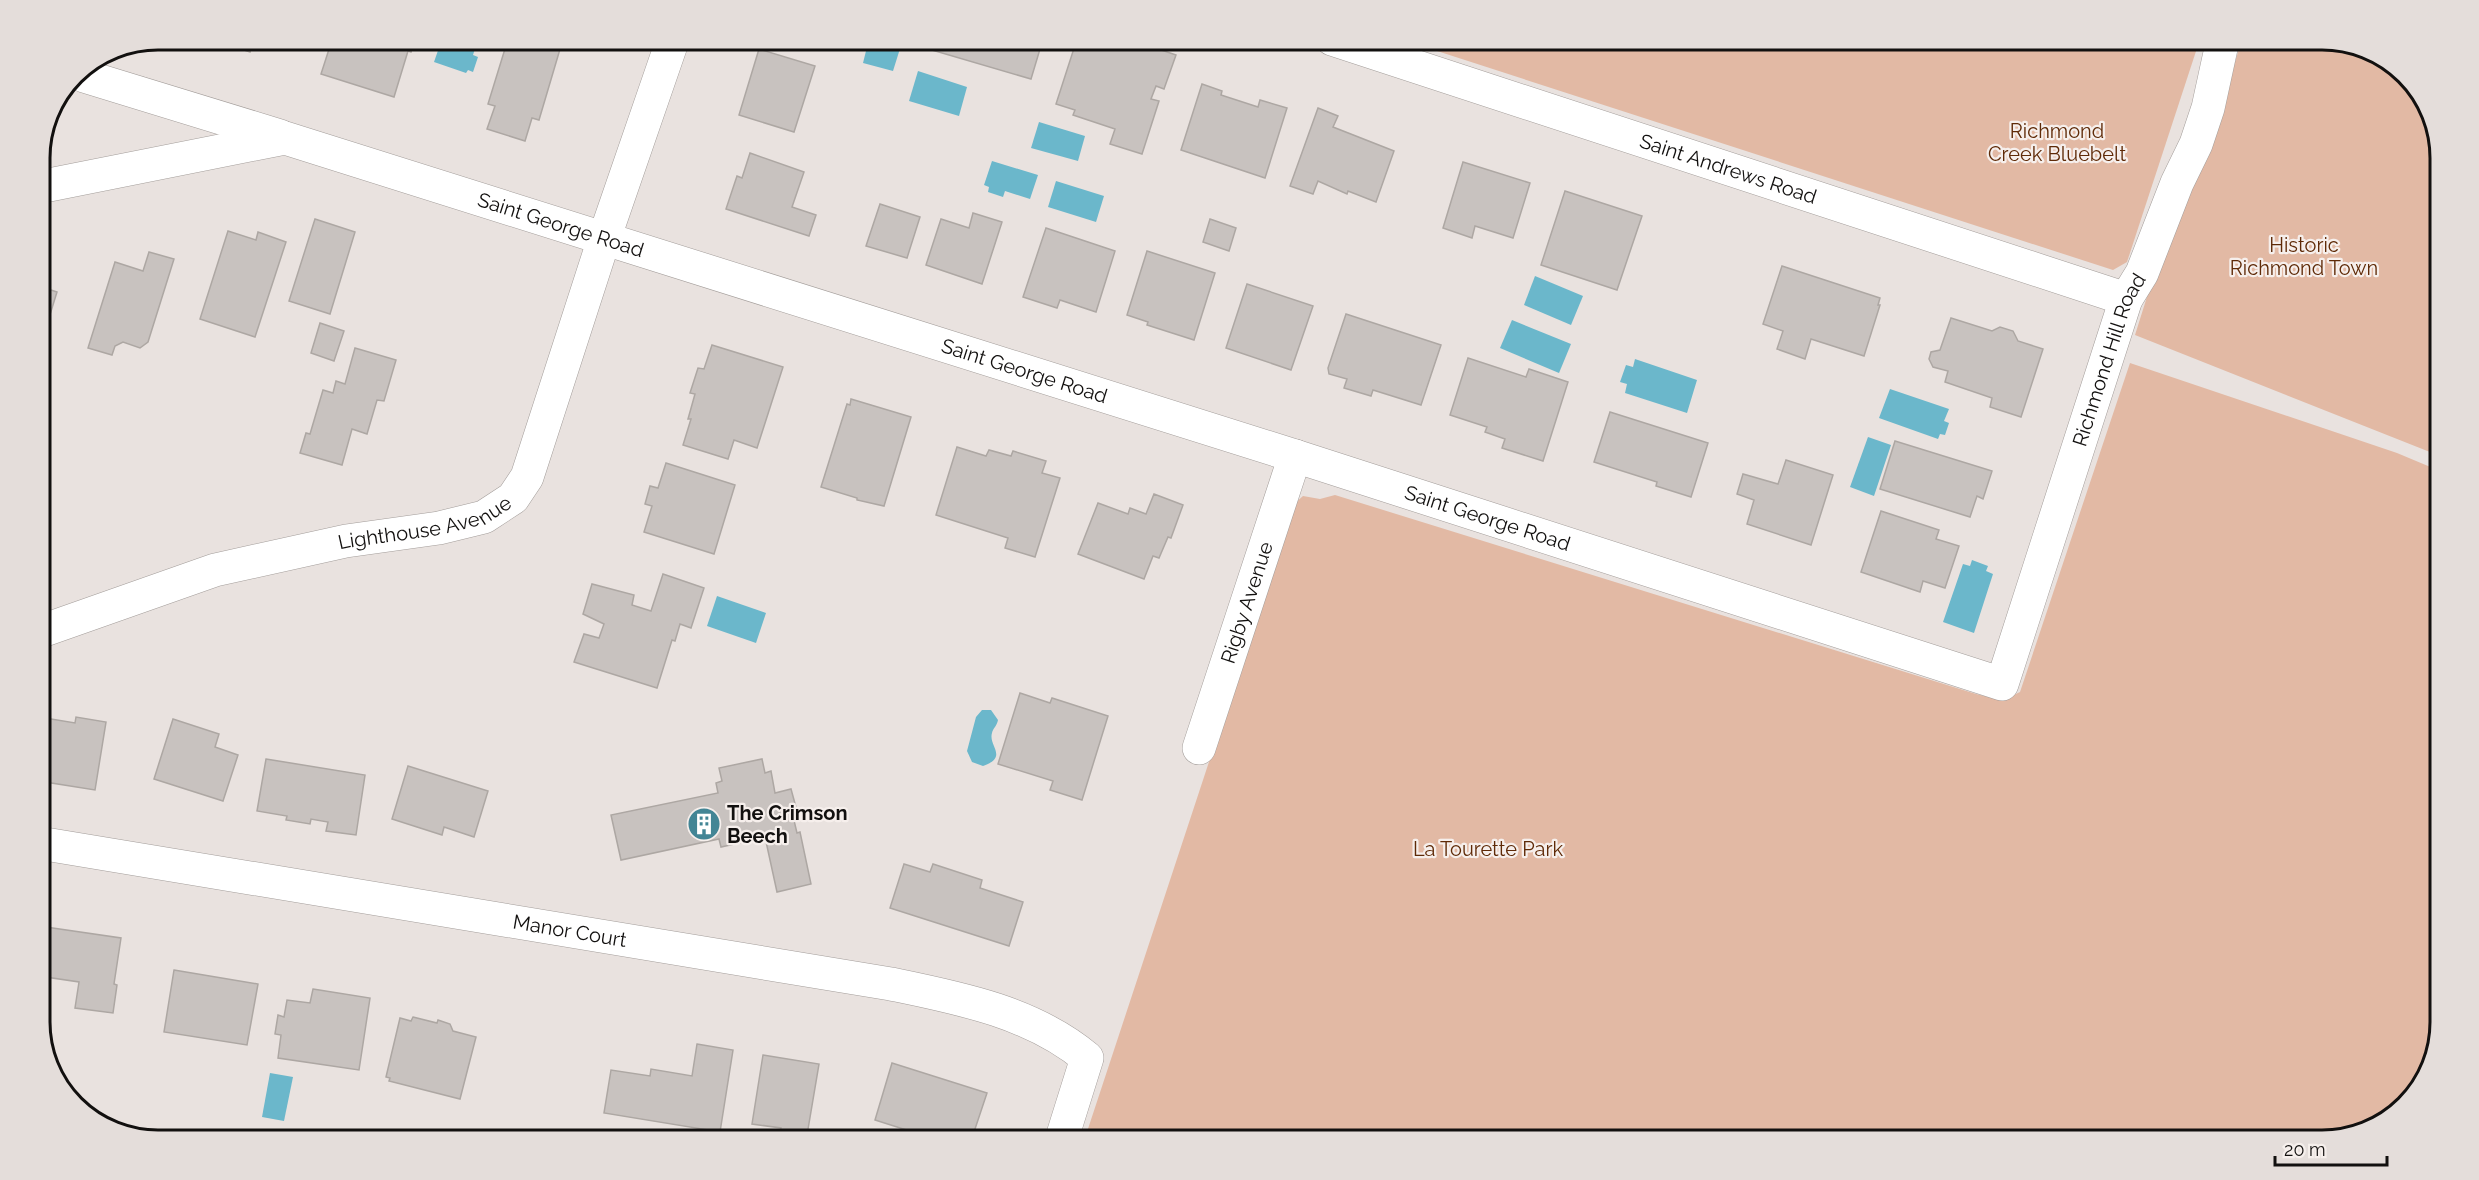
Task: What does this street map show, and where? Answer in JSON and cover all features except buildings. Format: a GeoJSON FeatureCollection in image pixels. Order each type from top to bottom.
{"type":"FeatureCollection","features":[{"type":"Feature","properties":{"kind":"street","name":"Lighthouse Avenue"},"geometry":{"type":"LineString","coordinates":[[50,628],[214,570],[346,541],[439,528],[484,517],[513,498],[527,477],[604,239],[669,50]]}},
{"type":"Feature","properties":{"kind":"street","name":"Saint Andrews Road"},"geometry":{"type":"LineString","coordinates":[[1366,50],[2126,299]]}},
{"type":"Feature","properties":{"kind":"street","name":"Richmond Hill Road"},"geometry":{"type":"LineString","coordinates":[[2002,684],[2126,299],[2142,273],[2177,183],[2196,144],[2208,108],[2221,50]]}},
{"type":"Feature","properties":{"kind":"street"},"geometry":{"type":"LineString","coordinates":[[86,76],[285,138]]}},
{"type":"Feature","properties":{"kind":"street","name":"Saint George Road"},"geometry":{"type":"LineString","coordinates":[[50,185],[285,138],[1295,456],[2002,684]]}},
{"type":"Feature","properties":{"kind":"street","name":"Rigby Avenue"},"geometry":{"type":"LineString","coordinates":[[1199,748],[1295,456]]}},
{"type":"Feature","properties":{"kind":"street","name":"Manor Court"},"geometry":{"type":"LineString","coordinates":[[50,845],[901,986],[953,997],[1031,1023],[1072,1045],[1087,1058],[1064,1130]]}},
{"type":"Feature","properties":{"kind":"green space","name":"Richmond Creek Bluebelt"},"geometry":{"type":"Polygon","coordinates":[[[1434,50],[2196,50],[2127,262],[2113,270],[1434,50]]]}},
{"type":"Feature","properties":{"kind":"green space","name":"Historic Richmond Town"},"geometry":{"type":"Polygon","coordinates":[[[2239,50],[2336,50],[2356,55],[2375,64],[2398,81],[2407,92],[2424,123],[2429,151],[2429,452],[2135,335],[2173,214],[2205,160],[2239,50]]]}},
{"type":"Feature","properties":{"kind":"green space","name":"La Tourette Park"},"geometry":{"type":"Polygon","coordinates":[[[2130,363],[2397,453],[2429,467],[2430,1022],[2426,1050],[2421,1064],[2403,1094],[2393,1104],[2356,1125],[2328,1130],[1088,1130],[1294,504],[1303,496],[1320,499],[1335,495],[1976,694],[2003,700],[2020,692],[2130,363]]]}},
{"type":"Feature","properties":{"kind":"water"},"geometry":{"type":"Polygon","coordinates":[[[438,50],[475,50],[473,55],[478,57],[473,72],[468,70],[466,73],[434,62],[438,50]]]}},
{"type":"Feature","properties":{"kind":"water"},"geometry":{"type":"Polygon","coordinates":[[[866,50],[900,50],[893,71],[863,63],[866,50]]]}},
{"type":"Feature","properties":{"kind":"water"},"geometry":{"type":"Polygon","coordinates":[[[918,71],[967,87],[959,116],[909,101],[918,71]]]}},
{"type":"Feature","properties":{"kind":"water"},"geometry":{"type":"Polygon","coordinates":[[[1039,122],[1085,136],[1078,161],[1031,148],[1039,122]]]}},
{"type":"Feature","properties":{"kind":"water"},"geometry":{"type":"Polygon","coordinates":[[[992,161],[1038,175],[1030,199],[1005,191],[1003,197],[988,192],[989,187],[984,185],[992,161]]]}},
{"type":"Feature","properties":{"kind":"water"},"geometry":{"type":"Polygon","coordinates":[[[1056,181],[1104,196],[1096,222],[1048,207],[1056,181]]]}},
{"type":"Feature","properties":{"kind":"water"},"geometry":{"type":"Polygon","coordinates":[[[1535,276],[1583,296],[1571,325],[1524,305],[1535,276]]]}},
{"type":"Feature","properties":{"kind":"water"},"geometry":{"type":"Polygon","coordinates":[[[1512,320],[1571,344],[1559,373],[1500,348],[1512,320]]]}},
{"type":"Feature","properties":{"kind":"water"},"geometry":{"type":"Polygon","coordinates":[[[1635,359],[1697,380],[1687,413],[1625,393],[1627,384],[1620,382],[1626,365],[1633,367],[1635,359]]]}},
{"type":"Feature","properties":{"kind":"water"},"geometry":{"type":"Polygon","coordinates":[[[1890,389],[1949,409],[1944,421],[1949,423],[1945,435],[1940,434],[1938,439],[1879,418],[1890,389]]]}},
{"type":"Feature","properties":{"kind":"water"},"geometry":{"type":"Polygon","coordinates":[[[1868,437],[1891,445],[1874,496],[1850,487],[1868,437]]]}},
{"type":"Feature","properties":{"kind":"water"},"geometry":{"type":"Polygon","coordinates":[[[1972,560],[1988,566],[1986,571],[1993,574],[1974,633],[1943,622],[1963,564],[1970,566],[1972,560]]]}},
{"type":"Feature","properties":{"kind":"water"},"geometry":{"type":"Polygon","coordinates":[[[717,596],[766,613],[756,643],[707,626],[717,596]]]}},
{"type":"Feature","properties":{"kind":"water"},"geometry":{"type":"Polygon","coordinates":[[[982,710],[991,710],[998,720],[992,738],[996,751],[995,759],[983,766],[972,762],[967,751],[976,717],[982,710]]]}},
{"type":"Feature","properties":{"kind":"water"},"geometry":{"type":"Polygon","coordinates":[[[270,1073],[293,1077],[284,1121],[262,1117],[270,1073]]]}},
{"type":"Feature","properties":{"kind":"place","name":"The Crimson Beech"},"geometry":{"type":"Point","coordinates":[704,824]}}]}
